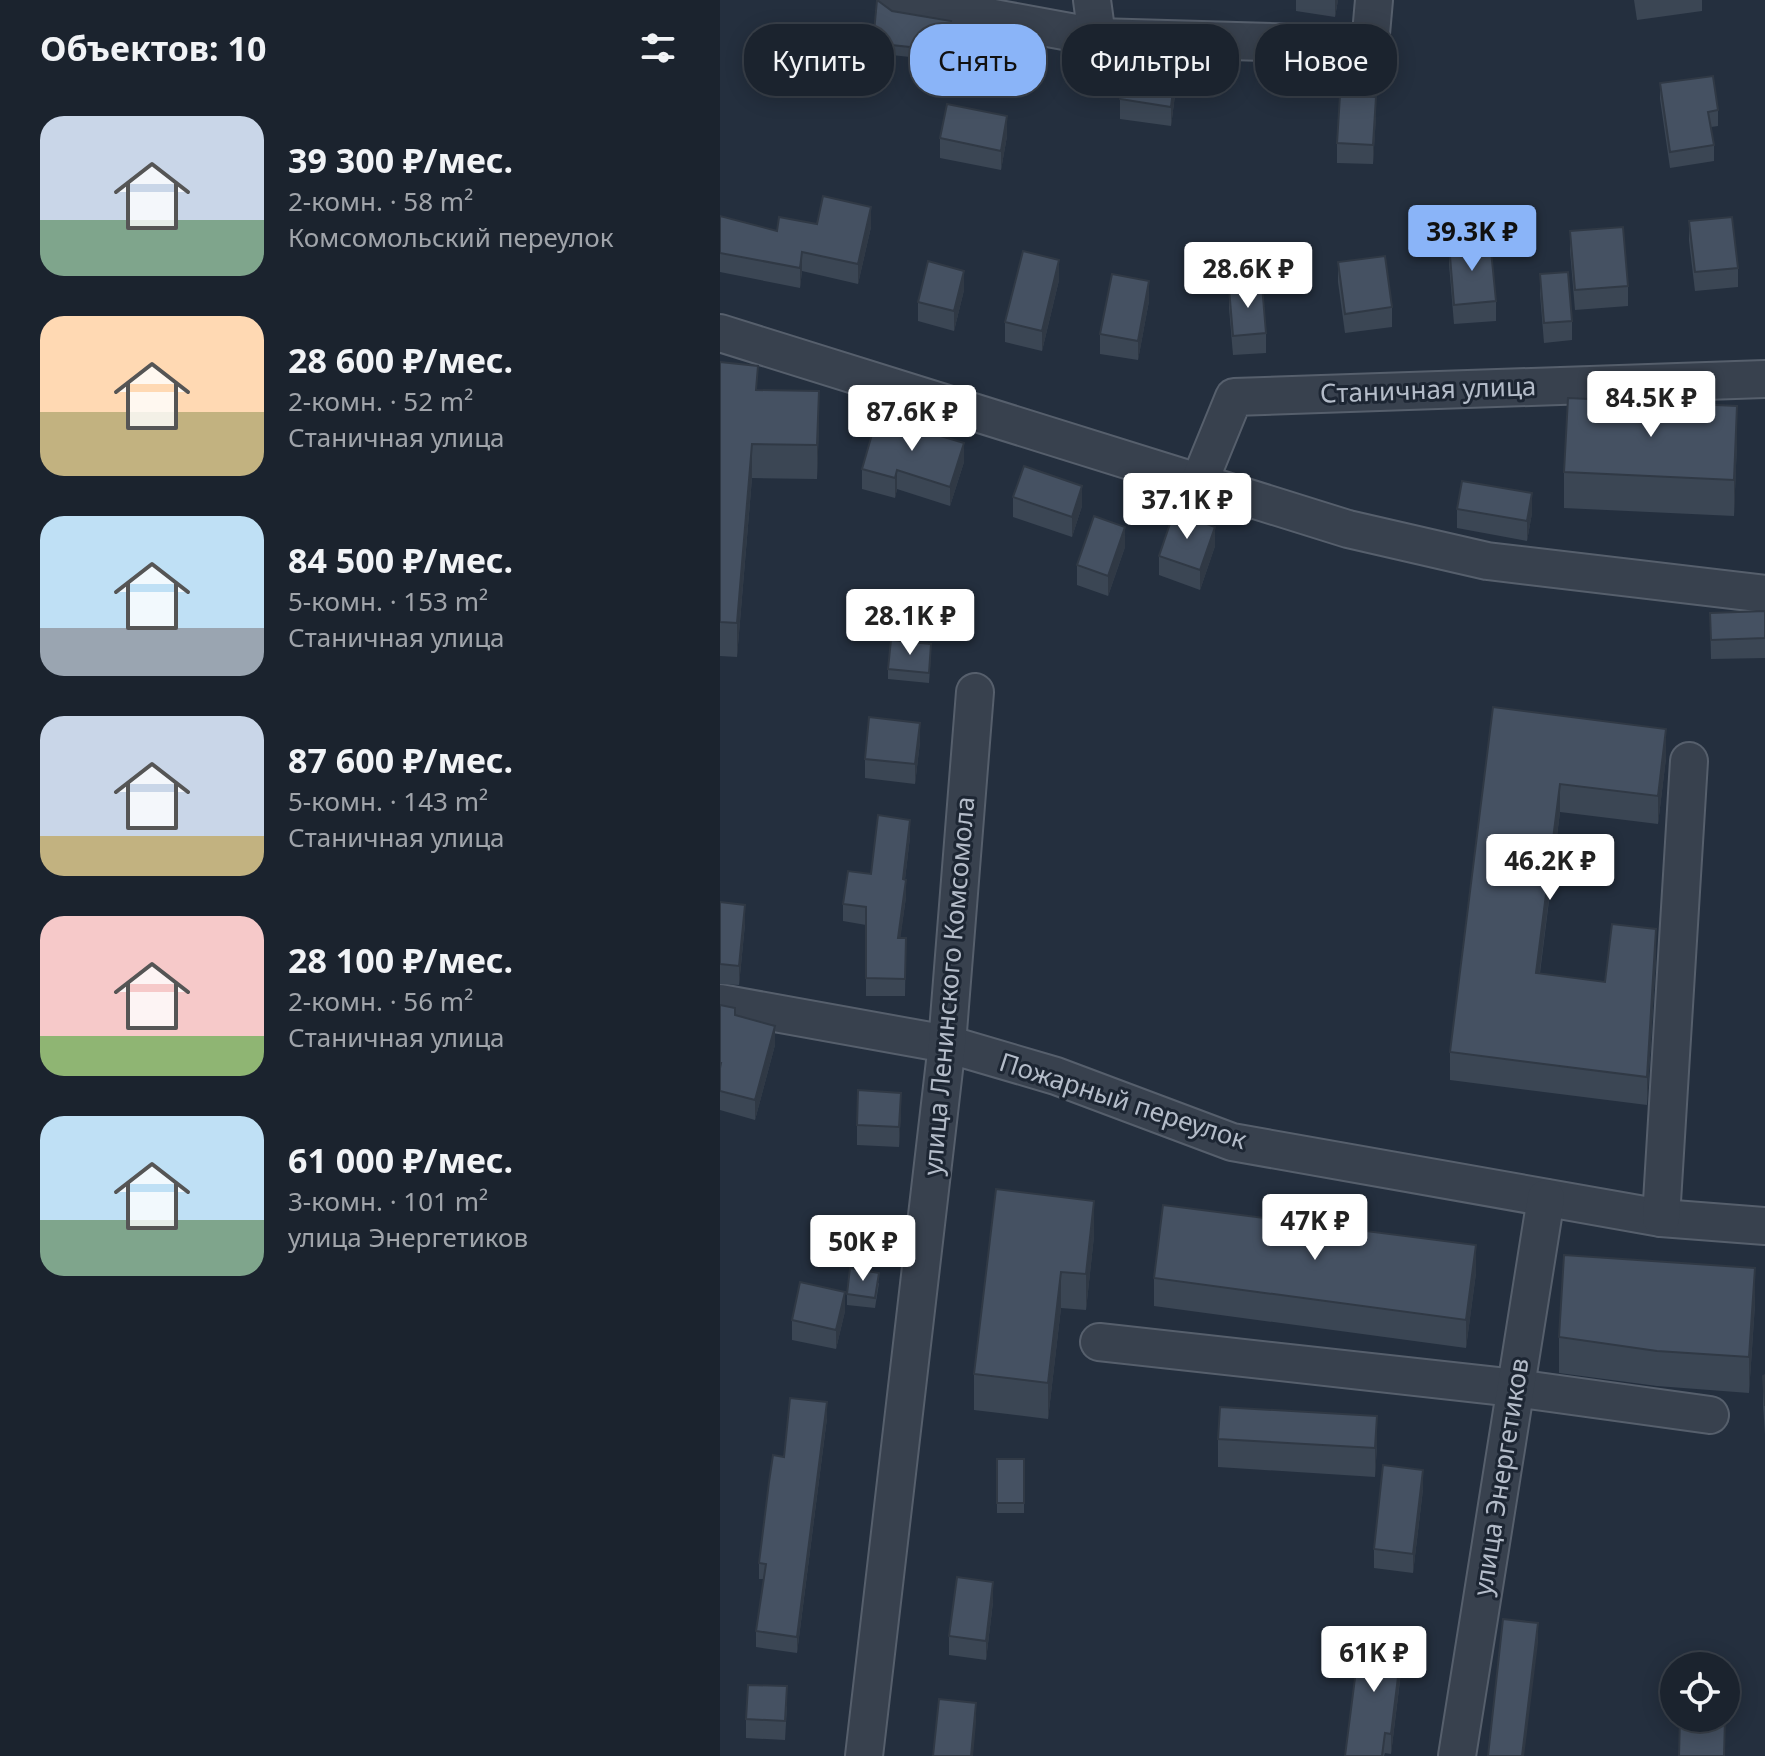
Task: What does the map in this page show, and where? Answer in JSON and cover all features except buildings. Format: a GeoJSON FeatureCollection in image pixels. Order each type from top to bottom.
{"type":"FeatureCollection","features":[{"type":"Feature","properties":{"kind":"street"},"geometry":{"type":"LineString","coordinates":[[896,0],[1062,31]]}},
{"type":"Feature","properties":{"kind":"street"},"geometry":{"type":"LineString","coordinates":[[1092,0],[1095,24]]}},
{"type":"Feature","properties":{"kind":"street"},"geometry":{"type":"LineString","coordinates":[[1239,41],[1370,45],[1374,0]]}},
{"type":"Feature","properties":{"kind":"street"},"geometry":{"type":"LineString","coordinates":[[720,333],[1198,485],[1348,529],[1487,561],[1765,594]]}},
{"type":"Feature","properties":{"kind":"street","name":"Станичная улица"},"geometry":{"type":"LineString","coordinates":[[1198,485],[1234,397],[1765,379]]}},
{"type":"Feature","properties":{"kind":"street","name":"улица Ленинского Комсомола"},"geometry":{"type":"LineString","coordinates":[[864,1756],[947,1044],[975,692]]}},
{"type":"Feature","properties":{"kind":"street"},"geometry":{"type":"LineString","coordinates":[[1661,1218],[1689,761]]}},
{"type":"Feature","properties":{"kind":"street","name":"Пожарный переулок"},"geometry":{"type":"LineString","coordinates":[[720,1003],[947,1044],[1056,1076],[1232,1142],[1661,1218],[1765,1226]]}},
{"type":"Feature","properties":{"kind":"street","name":"улица Энергетиков"},"geometry":{"type":"LineString","coordinates":[[1457,1756],[1546,1198]]}},
{"type":"Feature","properties":{"kind":"street"},"geometry":{"type":"LineString","coordinates":[[1099,1342],[1515,1388],[1710,1415]]}}]}
